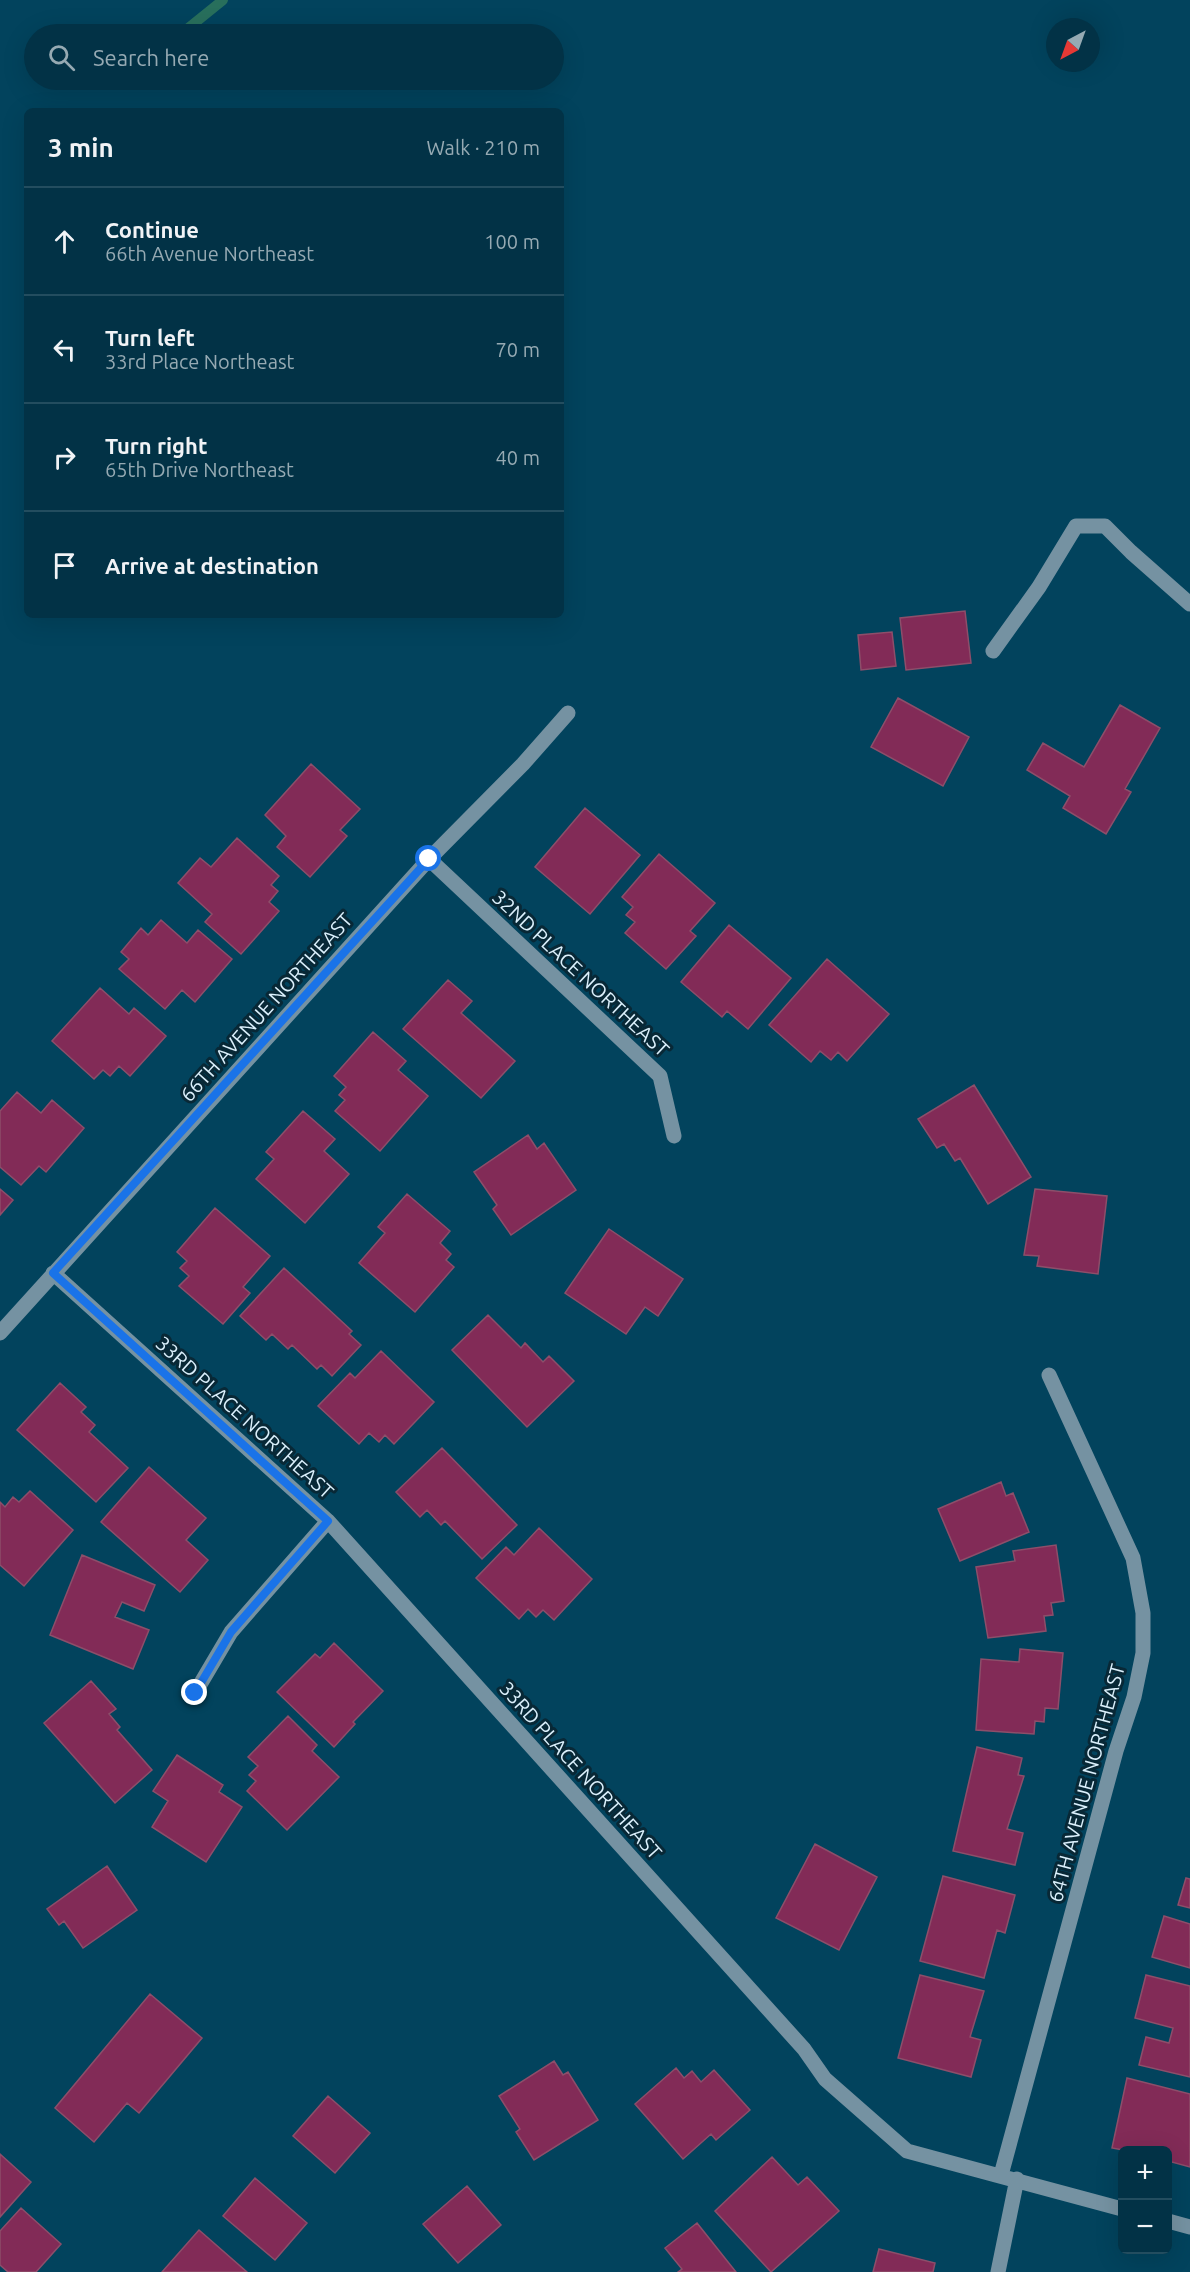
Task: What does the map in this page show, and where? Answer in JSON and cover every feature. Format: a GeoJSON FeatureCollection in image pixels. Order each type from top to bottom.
{"type":"FeatureCollection","features":[{"type":"Feature","properties":{"kind":"street"},"geometry":{"type":"LineString","coordinates":[[993,651],[1039,587],[1076,526],[1106,526],[1131,552],[1190,604]]}},
{"type":"Feature","properties":{"kind":"street","name":"66TH AVENUE NORTHEAST"},"geometry":{"type":"LineString","coordinates":[[0,1333],[429,859],[524,764],[568,713]]}},
{"type":"Feature","properties":{"kind":"street","name":"32ND PLACE NORTHEAST"},"geometry":{"type":"LineString","coordinates":[[429,859],[660,1076],[674,1136]]}},
{"type":"Feature","properties":{"kind":"street","name":"33RD PLACE NORTHEAST"},"geometry":{"type":"LineString","coordinates":[[53,1273],[328,1521],[804,2049],[825,2079],[907,2151],[1118,2208]]}},
{"type":"Feature","properties":{"kind":"street","name":"64TH AVENUE NORTHEAST"},"geometry":{"type":"LineString","coordinates":[[1001,2175],[1116,1751],[1134,1697],[1143,1653],[1143,1613],[1133,1558],[1049,1375]]}},
{"type":"Feature","properties":{"kind":"street"},"geometry":{"type":"LineString","coordinates":[[195,1693],[231,1632],[328,1521]]}},
{"type":"Feature","properties":{"kind":"street"},"geometry":{"type":"LineString","coordinates":[[998,2272],[1017,2180]]}},
{"type":"Feature","properties":{"kind":"street"},"geometry":{"type":"LineString","coordinates":[[1172,2222],[1190,2227]]}},
{"type":"Feature","properties":{"kind":"building"},"geometry":{"type":"Polygon","coordinates":[[[965,611],[971,663],[906,670],[900,618],[965,611]]]}},
{"type":"Feature","properties":{"kind":"building"},"geometry":{"type":"Polygon","coordinates":[[[892,632],[896,666],[861,670],[858,635],[892,632]]]}},
{"type":"Feature","properties":{"kind":"building"},"geometry":{"type":"Polygon","coordinates":[[[898,698],[969,737],[943,786],[871,747],[898,698]]]}},
{"type":"Feature","properties":{"kind":"building"},"geometry":{"type":"Polygon","coordinates":[[[1120,705],[1160,728],[1125,789],[1131,792],[1106,834],[1063,808],[1070,796],[1027,770],[1043,743],[1084,767],[1120,705]]]}},
{"type":"Feature","properties":{"kind":"building"},"geometry":{"type":"Polygon","coordinates":[[[311,764],[360,809],[340,830],[347,836],[310,877],[277,847],[286,836],[265,815],[311,764]]]}},
{"type":"Feature","properties":{"kind":"building"},"geometry":{"type":"Polygon","coordinates":[[[585,808],[640,855],[590,914],[535,867],[585,808]]]}},
{"type":"Feature","properties":{"kind":"building"},"geometry":{"type":"Polygon","coordinates":[[[237,838],[279,876],[271,885],[278,891],[269,902],[279,911],[241,954],[205,922],[212,914],[178,883],[200,858],[211,867],[237,838]]]}},
{"type":"Feature","properties":{"kind":"building"},"geometry":{"type":"Polygon","coordinates":[[[659,854],[715,903],[690,931],[696,936],[666,969],[625,933],[635,922],[626,915],[633,907],[622,897],[659,854]]]}},
{"type":"Feature","properties":{"kind":"building"},"geometry":{"type":"Polygon","coordinates":[[[161,920],[187,943],[198,930],[232,959],[195,1002],[182,990],[165,1009],[119,969],[129,959],[121,952],[141,928],[148,935],[161,920]]]}},
{"type":"Feature","properties":{"kind":"building"},"geometry":{"type":"Polygon","coordinates":[[[729,925],[791,978],[748,1029],[727,1011],[722,1017],[681,982],[729,925]]]}},
{"type":"Feature","properties":{"kind":"building"},"geometry":{"type":"Polygon","coordinates":[[[827,959],[889,1014],[847,1061],[838,1052],[831,1060],[820,1051],[811,1062],[769,1025],[827,959]]]}},
{"type":"Feature","properties":{"kind":"building"},"geometry":{"type":"Polygon","coordinates":[[[448,980],[472,1001],[461,1013],[515,1061],[481,1098],[403,1029],[448,980]]]}},
{"type":"Feature","properties":{"kind":"building"},"geometry":{"type":"Polygon","coordinates":[[[100,988],[129,1014],[134,1008],[166,1036],[130,1076],[119,1066],[110,1076],[103,1070],[94,1079],[52,1041],[100,988]]]}},
{"type":"Feature","properties":{"kind":"building"},"geometry":{"type":"Polygon","coordinates":[[[373,1032],[406,1061],[398,1070],[428,1096],[380,1151],[335,1111],[345,1100],[339,1095],[346,1087],[334,1076],[373,1032]]]}},
{"type":"Feature","properties":{"kind":"building"},"geometry":{"type":"Polygon","coordinates":[[[974,1085],[1031,1177],[988,1204],[960,1158],[955,1161],[944,1144],[937,1148],[918,1119],[974,1085]]]}},
{"type":"Feature","properties":{"kind":"building"},"geometry":{"type":"Polygon","coordinates":[[[17,1092],[41,1113],[52,1100],[84,1128],[46,1172],[39,1166],[21,1185],[0,1167],[0,1111],[17,1092]]]}},
{"type":"Feature","properties":{"kind":"building"},"geometry":{"type":"Polygon","coordinates":[[[303,1111],[335,1139],[324,1151],[349,1174],[305,1223],[256,1179],[274,1159],[266,1152],[303,1111]]]}},
{"type":"Feature","properties":{"kind":"building"},"geometry":{"type":"Polygon","coordinates":[[[528,1135],[537,1149],[544,1143],[576,1190],[511,1235],[493,1209],[497,1205],[474,1172],[528,1135]]]}},
{"type":"Feature","properties":{"kind":"building"},"geometry":{"type":"Polygon","coordinates":[[[0,1189],[13,1200],[0,1215],[0,1189]]]}},
{"type":"Feature","properties":{"kind":"building"},"geometry":{"type":"Polygon","coordinates":[[[1035,1189],[1107,1196],[1098,1274],[1037,1266],[1039,1256],[1024,1255],[1035,1189]]]}},
{"type":"Feature","properties":{"kind":"building"},"geometry":{"type":"Polygon","coordinates":[[[407,1194],[450,1231],[440,1243],[451,1254],[446,1260],[454,1267],[415,1312],[359,1263],[385,1233],[378,1227],[407,1194]]]}},
{"type":"Feature","properties":{"kind":"building"},"geometry":{"type":"Polygon","coordinates":[[[215,1208],[270,1256],[243,1287],[250,1293],[223,1324],[179,1286],[189,1276],[180,1268],[187,1261],[177,1252],[215,1208]]]}},
{"type":"Feature","properties":{"kind":"building"},"geometry":{"type":"Polygon","coordinates":[[[609,1229],[683,1279],[658,1316],[645,1307],[626,1334],[565,1293],[609,1229]]]}},
{"type":"Feature","properties":{"kind":"building"},"geometry":{"type":"Polygon","coordinates":[[[284,1268],[352,1331],[349,1334],[361,1345],[332,1376],[321,1365],[317,1369],[292,1345],[288,1349],[272,1334],[266,1340],[240,1316],[284,1268]]]}},
{"type":"Feature","properties":{"kind":"building"},"geometry":{"type":"Polygon","coordinates":[[[488,1315],[521,1348],[525,1343],[543,1362],[549,1356],[574,1381],[527,1427],[452,1350],[488,1315]]]}},
{"type":"Feature","properties":{"kind":"building"},"geometry":{"type":"Polygon","coordinates":[[[381,1351],[434,1402],[394,1444],[385,1435],[379,1442],[369,1433],[359,1444],[318,1406],[350,1373],[355,1378],[381,1351]]]}},
{"type":"Feature","properties":{"kind":"building"},"geometry":{"type":"Polygon","coordinates":[[[60,1383],[86,1407],[81,1412],[95,1425],[89,1432],[128,1468],[96,1502],[17,1430],[60,1383]]]}},
{"type":"Feature","properties":{"kind":"building"},"geometry":{"type":"Polygon","coordinates":[[[442,1448],[517,1525],[482,1559],[445,1521],[441,1525],[427,1510],[420,1517],[396,1492],[442,1448]]]}},
{"type":"Feature","properties":{"kind":"building"},"geometry":{"type":"Polygon","coordinates":[[[149,1467],[206,1518],[186,1540],[208,1560],[180,1592],[101,1522],[149,1467]]]}},
{"type":"Feature","properties":{"kind":"building"},"geometry":{"type":"Polygon","coordinates":[[[1001,1482],[1006,1496],[1013,1493],[1029,1532],[960,1561],[938,1509],[1001,1482]]]}},
{"type":"Feature","properties":{"kind":"building"},"geometry":{"type":"Polygon","coordinates":[[[30,1491],[73,1530],[24,1586],[0,1565],[0,1502],[5,1507],[13,1497],[19,1502],[30,1491]]]}},
{"type":"Feature","properties":{"kind":"building"},"geometry":{"type":"Polygon","coordinates":[[[539,1528],[592,1579],[554,1620],[543,1610],[536,1617],[528,1609],[519,1619],[476,1578],[506,1547],[514,1555],[539,1528]]]}},
{"type":"Feature","properties":{"kind":"building"},"geometry":{"type":"Polygon","coordinates":[[[1056,1545],[1064,1601],[1051,1603],[1053,1615],[1044,1616],[1046,1631],[988,1638],[976,1567],[1015,1561],[1013,1551],[1056,1545]]]}},
{"type":"Feature","properties":{"kind":"building"},"geometry":{"type":"Polygon","coordinates":[[[82,1555],[155,1585],[144,1611],[122,1602],[115,1617],[149,1630],[133,1669],[50,1635],[82,1555]]]}},
{"type":"Feature","properties":{"kind":"building"},"geometry":{"type":"Polygon","coordinates":[[[334,1643],[383,1691],[353,1722],[355,1724],[334,1747],[277,1692],[315,1654],[320,1658],[334,1643]]]}},
{"type":"Feature","properties":{"kind":"building"},"geometry":{"type":"Polygon","coordinates":[[[1020,1649],[1063,1653],[1058,1709],[1045,1708],[1044,1722],[1035,1721],[1034,1734],[976,1730],[981,1659],[1019,1662],[1020,1649]]]}},
{"type":"Feature","properties":{"kind":"building"},"geometry":{"type":"Polygon","coordinates":[[[91,1681],[116,1709],[109,1714],[120,1727],[117,1730],[152,1770],[115,1803],[44,1723],[91,1681]]]}},
{"type":"Feature","properties":{"kind":"building"},"geometry":{"type":"Polygon","coordinates":[[[288,1716],[317,1745],[312,1751],[339,1777],[287,1830],[247,1791],[256,1781],[249,1775],[258,1766],[248,1757],[288,1716]]]}},
{"type":"Feature","properties":{"kind":"building"},"geometry":{"type":"Polygon","coordinates":[[[977,1747],[1022,1758],[1018,1775],[1024,1776],[1007,1829],[1023,1833],[1015,1865],[953,1851],[977,1747]]]}},
{"type":"Feature","properties":{"kind":"building"},"geometry":{"type":"Polygon","coordinates":[[[177,1755],[223,1785],[219,1792],[242,1807],[206,1862],[152,1827],[168,1801],[153,1791],[177,1755]]]}},
{"type":"Feature","properties":{"kind":"building"},"geometry":{"type":"Polygon","coordinates":[[[815,1844],[877,1877],[839,1950],[776,1918],[815,1844]]]}},
{"type":"Feature","properties":{"kind":"building"},"geometry":{"type":"Polygon","coordinates":[[[107,1866],[137,1910],[83,1948],[64,1921],[59,1925],[47,1909],[107,1866]]]}},
{"type":"Feature","properties":{"kind":"building"},"geometry":{"type":"Polygon","coordinates":[[[943,1876],[1015,1895],[1005,1933],[997,1930],[984,1978],[920,1961],[943,1876]]]}},
{"type":"Feature","properties":{"kind":"building"},"geometry":{"type":"Polygon","coordinates":[[[1186,1878],[1190,1879],[1190,1908],[1178,1905],[1186,1878]]]}},
{"type":"Feature","properties":{"kind":"building"},"geometry":{"type":"Polygon","coordinates":[[[1164,1916],[1190,1924],[1190,1968],[1152,1957],[1164,1916]]]}},
{"type":"Feature","properties":{"kind":"building"},"geometry":{"type":"Polygon","coordinates":[[[920,1975],[984,1991],[970,2037],[981,2040],[971,2077],[898,2058],[920,1975]]]}},
{"type":"Feature","properties":{"kind":"building"},"geometry":{"type":"Polygon","coordinates":[[[1146,1975],[1190,1986],[1190,2077],[1139,2065],[1146,2037],[1169,2043],[1173,2028],[1135,2018],[1146,1975]]]}},
{"type":"Feature","properties":{"kind":"building"},"geometry":{"type":"Polygon","coordinates":[[[150,1994],[202,2038],[139,2113],[127,2103],[94,2142],[55,2108],[150,1994]]]}},
{"type":"Feature","properties":{"kind":"building"},"geometry":{"type":"Polygon","coordinates":[[[554,2061],[563,2075],[568,2072],[598,2120],[534,2160],[516,2132],[520,2129],[499,2096],[554,2061]]]}},
{"type":"Feature","properties":{"kind":"building"},"geometry":{"type":"Polygon","coordinates":[[[676,2068],[684,2078],[692,2071],[701,2082],[714,2070],[750,2110],[716,2140],[711,2134],[683,2159],[635,2104],[676,2068]]]}},
{"type":"Feature","properties":{"kind":"building"},"geometry":{"type":"Polygon","coordinates":[[[1127,2078],[1190,2094],[1190,2167],[1172,2162],[1172,2146],[1112,2148],[1127,2078]]]}},
{"type":"Feature","properties":{"kind":"building"},"geometry":{"type":"Polygon","coordinates":[[[328,2096],[370,2133],[335,2173],[293,2136],[328,2096]]]}},
{"type":"Feature","properties":{"kind":"building"},"geometry":{"type":"Polygon","coordinates":[[[0,2154],[31,2182],[0,2217],[0,2154]]]}},
{"type":"Feature","properties":{"kind":"building"},"geometry":{"type":"Polygon","coordinates":[[[772,2157],[798,2185],[807,2177],[839,2211],[771,2272],[715,2211],[772,2157]]]}},
{"type":"Feature","properties":{"kind":"building"},"geometry":{"type":"Polygon","coordinates":[[[255,2178],[307,2223],[275,2260],[223,2216],[255,2178]]]}},
{"type":"Feature","properties":{"kind":"building"},"geometry":{"type":"Polygon","coordinates":[[[467,2186],[501,2225],[458,2263],[423,2224],[467,2186]]]}},
{"type":"Feature","properties":{"kind":"building"},"geometry":{"type":"Polygon","coordinates":[[[21,2208],[61,2244],[36,2272],[8,2272],[0,2265],[0,2231],[21,2208]]]}},
{"type":"Feature","properties":{"kind":"building"},"geometry":{"type":"Polygon","coordinates":[[[697,2223],[736,2272],[678,2272],[682,2269],[665,2248],[697,2223]]]}},
{"type":"Feature","properties":{"kind":"building"},"geometry":{"type":"Polygon","coordinates":[[[199,2230],[247,2272],[162,2272],[199,2230]]]}},
{"type":"Feature","properties":{"kind":"building"},"geometry":{"type":"Polygon","coordinates":[[[879,2249],[935,2263],[933,2272],[873,2272],[879,2249]]]}},
{"type":"Feature","properties":{"kind":"waterway"},"geometry":{"type":"LineString","coordinates":[[193,24],[223,0]]}},
{"type":"Feature","properties":{"kind":"route"},"geometry":{"type":"LineString","coordinates":[[195,1693],[231,1632],[328,1521],[53,1273],[429,859]]}}]}
